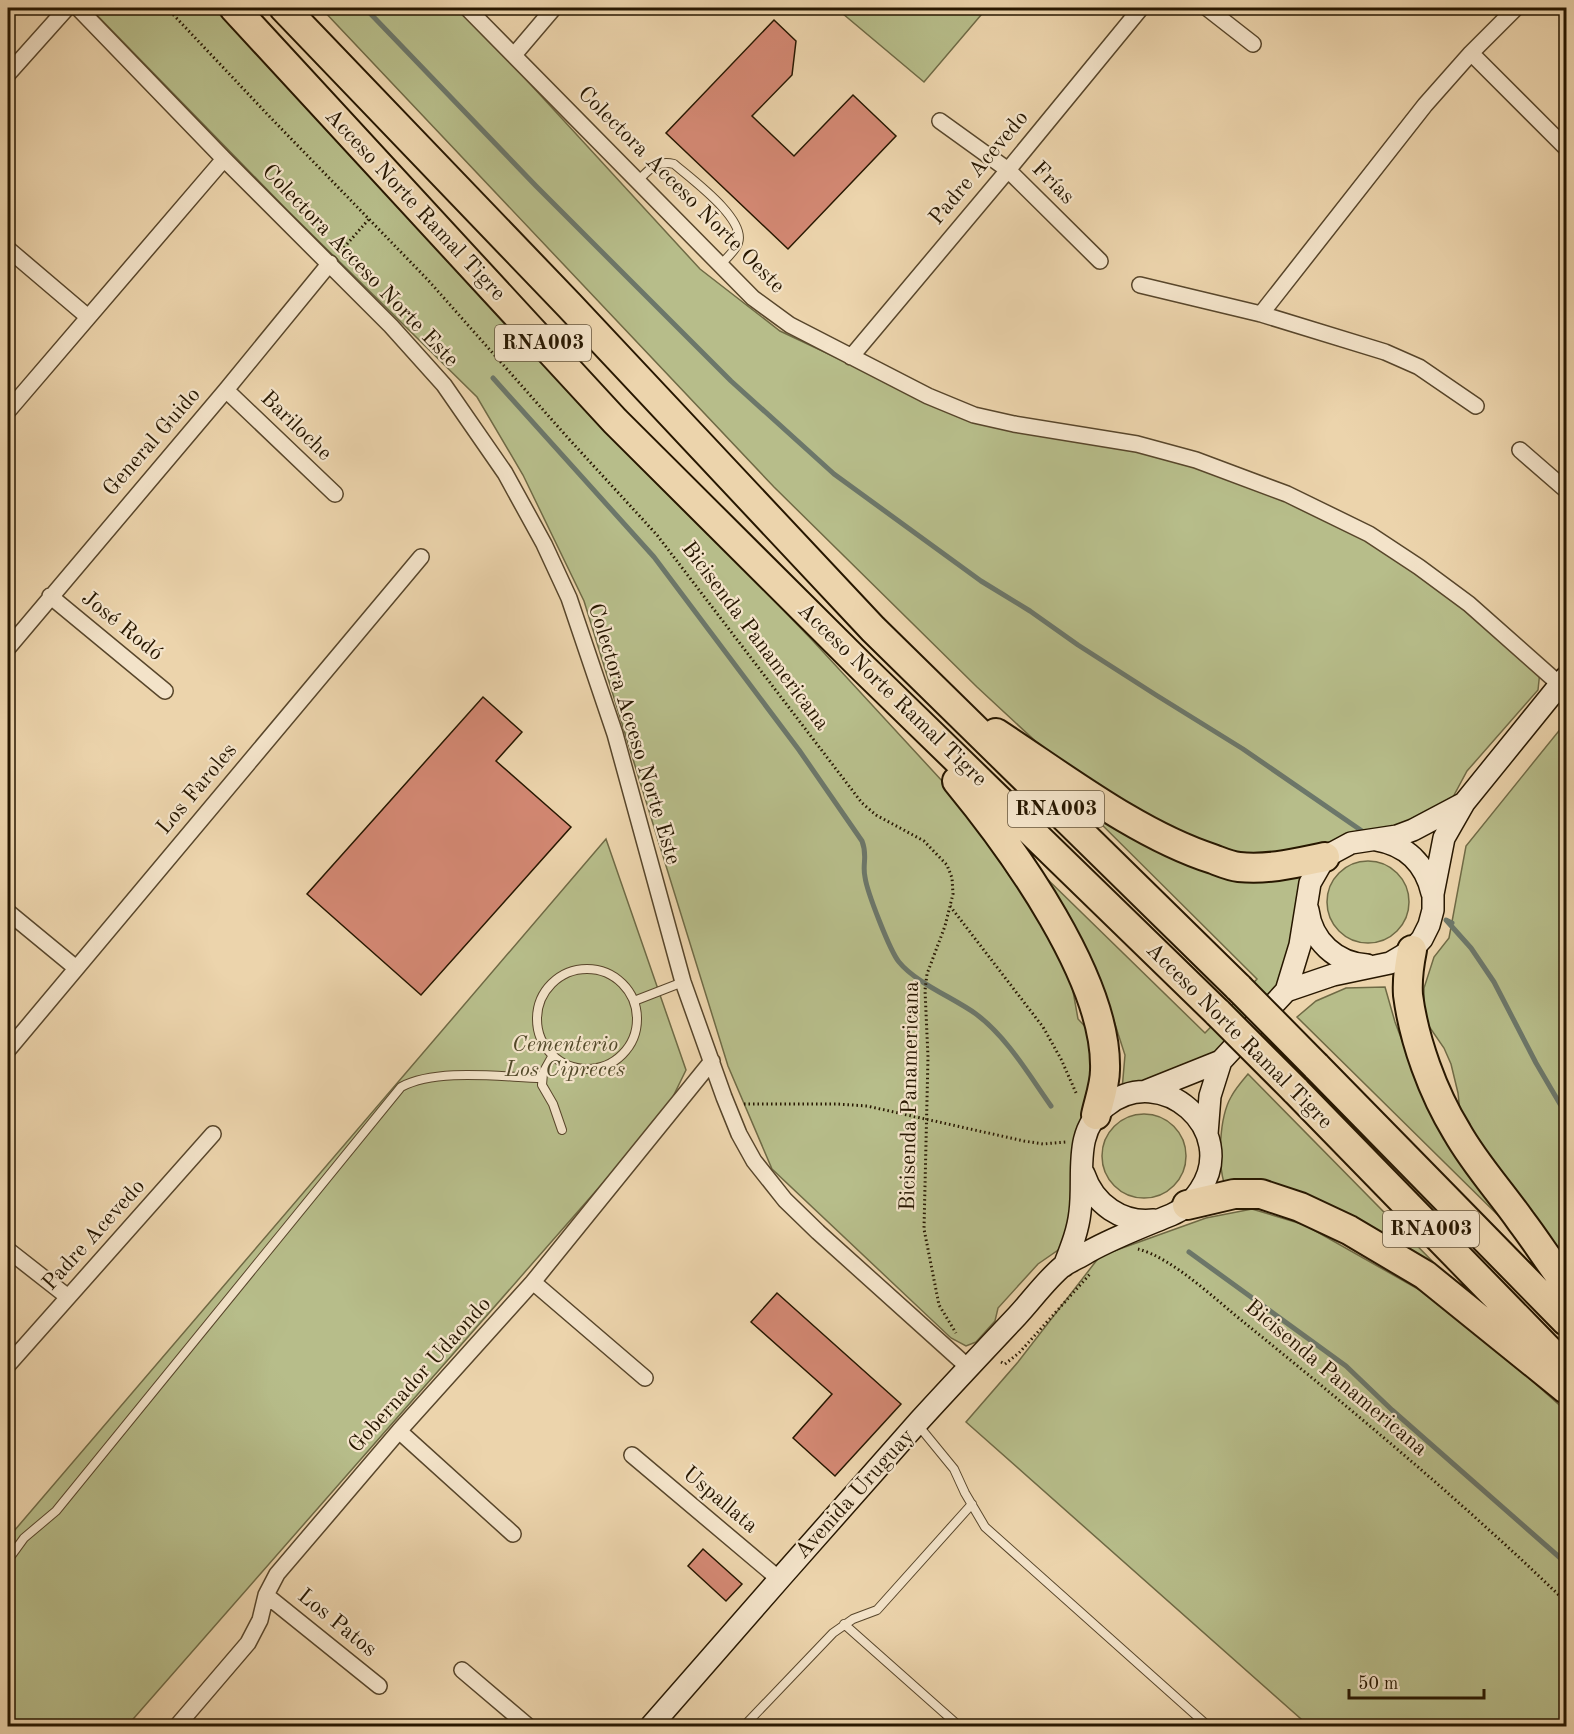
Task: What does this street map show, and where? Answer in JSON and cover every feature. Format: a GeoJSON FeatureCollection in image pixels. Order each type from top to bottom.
{"type":"FeatureCollection","features":[{"type":"Feature","properties":{"kind":"highway","name":"Acceso Norte Ramal Tigre"},"geometry":{"type":"LineString","coordinates":[[234,8],[615,421],[864,669],[1218,1013],[1566,1368]]}},
{"type":"Feature","properties":{"kind":"highway","name":"Acceso Norte Ramal Tigre"},"geometry":{"type":"LineString","coordinates":[[284,8],[569,305],[873,629],[1239,988],[1566,1321]]}},
{"type":"Feature","properties":{"kind":"highway"},"geometry":{"type":"LineString","coordinates":[[873,629],[980,722],[1114,810],[1157,835],[1194,853],[1236,867],[1268,868],[1325,857]]}},
{"type":"Feature","properties":{"kind":"highway"},"geometry":{"type":"LineString","coordinates":[[864,669],[986,816],[1028,877],[1078,964],[1098,1016],[1105,1071],[1089,1128]]}},
{"type":"Feature","properties":{"kind":"highway"},"geometry":{"type":"LineString","coordinates":[[1412,950],[1408,974],[1408,996],[1423,1058],[1434,1089],[1456,1132],[1566,1284]]}},
{"type":"Feature","properties":{"kind":"highway"},"geometry":{"type":"LineString","coordinates":[[1187,1205],[1234,1194],[1261,1194],[1300,1207],[1349,1230],[1425,1275],[1566,1389]]}},
{"type":"Feature","properties":{"kind":"main road","name":"Avenida Uruguay"},"geometry":{"type":"LineString","coordinates":[[1432,894],[1444,838],[1464,803],[1564,684]]}},
{"type":"Feature","properties":{"kind":"main road","name":"Avenida Uruguay"},"geometry":{"type":"LineString","coordinates":[[651,1726],[916,1424],[1064,1266],[1114,1238],[1179,1211],[1204,1185],[1209,1173],[1210,1153],[1207,1134],[1210,1096],[1221,1061],[1286,991],[1300,945],[1308,894],[1315,872],[1325,857],[1340,848],[1363,840],[1397,836],[1413,830],[1464,803]]}},
{"type":"Feature","properties":{"kind":"main road","name":"Avenida Uruguay"},"geometry":{"type":"LineString","coordinates":[[1286,991],[1333,975],[1390,963],[1412,950],[1422,939],[1433,910],[1432,894],[1423,868],[1403,849],[1391,843],[1363,840]]}},
{"type":"Feature","properties":{"kind":"main road","name":"Avenida Uruguay"},"geometry":{"type":"LineString","coordinates":[[1308,894],[1309,920],[1321,942],[1335,955],[1352,963],[1377,965]]}},
{"type":"Feature","properties":{"kind":"main road","name":"Avenida Uruguay"},"geometry":{"type":"LineString","coordinates":[[1161,1219],[1146,1221],[1132,1219],[1112,1210],[1095,1196],[1083,1170],[1081,1156],[1089,1128],[1118,1098],[1145,1091],[1221,1061]]}},
{"type":"Feature","properties":{"kind":"main road"},"geometry":{"type":"LineString","coordinates":[[1145,1091],[1165,1094],[1183,1103],[1197,1117],[1207,1134]]}},
{"type":"Feature","properties":{"kind":"main road","name":"Avenida Uruguay"},"geometry":{"type":"LineString","coordinates":[[1064,1266],[1076,1235],[1083,1170]]}},
{"type":"Feature","properties":{"kind":"street"},"geometry":{"type":"LineString","coordinates":[[8,74],[67,8]]}},
{"type":"Feature","properties":{"kind":"street","name":"Colectora Acceso Norte Este"},"geometry":{"type":"LineString","coordinates":[[78,8],[224,159],[391,326],[444,385],[505,473],[544,544],[568,598],[615,734],[683,982],[739,1134],[754,1161],[784,1200],[968,1367]]}},
{"type":"Feature","properties":{"kind":"street","name":"Colectora Acceso Norte Oeste"},"geometry":{"type":"LineString","coordinates":[[467,8],[753,298],[790,325],[928,396],[974,415],[1014,424],[1137,444],[1196,460],[1287,494],[1369,534],[1419,567],[1469,604],[1564,684]]}},
{"type":"Feature","properties":{"kind":"street"},"geometry":{"type":"LineString","coordinates":[[514,55],[554,8]]}},
{"type":"Feature","properties":{"kind":"street","name":"Padre Acevedo"},"geometry":{"type":"LineString","coordinates":[[851,357],[1141,8]]}},
{"type":"Feature","properties":{"kind":"street"},"geometry":{"type":"LineString","coordinates":[[1207,8],[1252,44]]}},
{"type":"Feature","properties":{"kind":"street"},"geometry":{"type":"LineString","coordinates":[[1261,314],[1425,105],[1471,53],[1516,8]]}},
{"type":"Feature","properties":{"kind":"street"},"geometry":{"type":"LineString","coordinates":[[1471,53],[1566,148]]}},
{"type":"Feature","properties":{"kind":"street","name":"Frías"},"geometry":{"type":"LineString","coordinates":[[940,121],[1008,170],[1100,261]]}},
{"type":"Feature","properties":{"kind":"street"},"geometry":{"type":"LineString","coordinates":[[8,411],[224,159]]}},
{"type":"Feature","properties":{"kind":"street"},"geometry":{"type":"LineString","coordinates":[[8,249],[88,317]]}},
{"type":"Feature","properties":{"kind":"street","name":"General Guido"},"geometry":{"type":"LineString","coordinates":[[8,648],[330,263]]}},
{"type":"Feature","properties":{"kind":"street"},"geometry":{"type":"LineString","coordinates":[[1140,285],[1261,314],[1385,352],[1419,367],[1476,406]]}},
{"type":"Feature","properties":{"kind":"street","name":"Bariloche"},"geometry":{"type":"LineString","coordinates":[[226,390],[335,494]]}},
{"type":"Feature","properties":{"kind":"street"},"geometry":{"type":"LineString","coordinates":[[1520,450],[1566,490]]}},
{"type":"Feature","properties":{"kind":"street","name":"Los Faroles"},"geometry":{"type":"LineString","coordinates":[[8,1050],[421,557]]}},
{"type":"Feature","properties":{"kind":"street","name":"José Rodó"},"geometry":{"type":"LineString","coordinates":[[50,596],[165,691]]}},
{"type":"Feature","properties":{"kind":"street"},"geometry":{"type":"LineString","coordinates":[[8,912],[76,968]]}},
{"type":"Feature","properties":{"kind":"street","name":"Gobernador Udaondo"},"geometry":{"type":"LineString","coordinates":[[177,1726],[248,1642],[260,1620],[266,1595],[277,1574],[399,1431],[533,1282],[712,1061]]}},
{"type":"Feature","properties":{"kind":"street","name":"Padre Acevedo"},"geometry":{"type":"LineString","coordinates":[[8,1365],[213,1134]]}},
{"type":"Feature","properties":{"kind":"street"},"geometry":{"type":"LineString","coordinates":[[8,1250],[68,1297]]}},
{"type":"Feature","properties":{"kind":"street"},"geometry":{"type":"LineString","coordinates":[[533,1282],[645,1378]]}},
{"type":"Feature","properties":{"kind":"street"},"geometry":{"type":"LineString","coordinates":[[399,1431],[513,1534]]}},
{"type":"Feature","properties":{"kind":"street","name":"Uspallata"},"geometry":{"type":"LineString","coordinates":[[632,1455],[779,1579]]}},
{"type":"Feature","properties":{"kind":"street","name":"Los Patos"},"geometry":{"type":"LineString","coordinates":[[266,1595],[379,1686]]}},
{"type":"Feature","properties":{"kind":"street"},"geometry":{"type":"LineString","coordinates":[[462,1670],[528,1726]]}},
{"type":"Feature","properties":{"kind":"lane"},"geometry":{"type":"LineString","coordinates":[[638,181],[651,166],[667,162],[674,164],[727,211],[739,236],[738,244],[720,265]]}},
{"type":"Feature","properties":{"kind":"lane"},"geometry":{"type":"LineString","coordinates":[[594,969],[611,975],[625,986],[634,1001],[638,1018],[635,1034],[627,1049],[615,1060],[600,1067],[583,1069],[567,1064],[553,1055],[542,1041],[537,1023],[539,1006],[547,990],[560,977],[576,970],[594,969]]}},
{"type":"Feature","properties":{"kind":"lane"},"geometry":{"type":"LineString","coordinates":[[634,1001],[683,982]]}},
{"type":"Feature","properties":{"kind":"lane"},"geometry":{"type":"LineString","coordinates":[[553,1055],[542,1078],[542,1085],[553,1104],[562,1131]]}},
{"type":"Feature","properties":{"kind":"lane"},"geometry":{"type":"LineString","coordinates":[[8,1560],[24,1538],[56,1511],[401,1087],[413,1081],[449,1076],[542,1078]]}},
{"type":"Feature","properties":{"kind":"lane"},"geometry":{"type":"LineString","coordinates":[[916,1424],[954,1468],[985,1527],[1208,1726]]}},
{"type":"Feature","properties":{"kind":"lane"},"geometry":{"type":"LineString","coordinates":[[744,1726],[833,1633],[844,1624],[877,1610],[972,1504]]}},
{"type":"Feature","properties":{"kind":"lane"},"geometry":{"type":"LineString","coordinates":[[844,1624],[959,1726]]}},
{"type":"Feature","properties":{"kind":"path","name":"Bicisenda Panamericana"},"geometry":{"type":"LineString","coordinates":[[167,8],[428,280],[657,535],[862,803],[876,814],[924,842],[947,865],[952,878],[953,894],[924,990],[928,1057],[924,1229],[939,1305],[960,1340],[1005,1364],[1020,1353],[1097,1267]]}},
{"type":"Feature","properties":{"kind":"path"},"geometry":{"type":"LineString","coordinates":[[330,263],[369,219]]}},
{"type":"Feature","properties":{"kind":"path"},"geometry":{"type":"LineString","coordinates":[[727,1104],[867,1106],[1043,1144],[1089,1128],[1080,1101],[1043,1026],[950,906]]}},
{"type":"Feature","properties":{"kind":"path","name":"Bicisenda Panamericana"},"geometry":{"type":"LineString","coordinates":[[1131,1248],[1141,1250],[1170,1264],[1316,1380],[1506,1544],[1566,1602]]}},
{"type":"Feature","properties":{"kind":"green space"},"geometry":{"type":"Polygon","coordinates":[[[90,8],[214,8],[567,385],[814,642],[967,808],[1066,952],[1078,1019],[1094,1036],[1100,1052],[1078,1182],[1061,1248],[1038,1264],[998,1308],[995,1321],[976,1342],[966,1346],[951,1338],[772,1169],[728,1066],[584,601],[523,475],[477,397],[287,210],[90,8]]]}},
{"type":"Feature","properties":{"kind":"green space"},"geometry":{"type":"Polygon","coordinates":[[[321,8],[456,8],[510,62],[700,269],[780,331],[973,422],[1143,450],[1264,491],[1367,540],[1417,570],[1540,671],[1538,690],[1467,771],[1453,797],[1436,812],[1321,853],[1256,864],[1196,843],[1059,763],[977,687],[774,487],[321,8]]]}},
{"type":"Feature","properties":{"kind":"green space"},"geometry":{"type":"Polygon","coordinates":[[[836,8],[987,8],[924,82],[836,8]]]}},
{"type":"Feature","properties":{"kind":"green space"},"geometry":{"type":"Polygon","coordinates":[[[1566,722],[1566,1259],[1493,1163],[1460,1112],[1451,1064],[1444,1048],[1424,1019],[1424,988],[1434,957],[1449,938],[1466,846],[1566,722]]]}},
{"type":"Feature","properties":{"kind":"green space"},"geometry":{"type":"Polygon","coordinates":[[[1069,792],[1135,834],[1308,870],[1297,895],[1292,935],[1276,992],[1218,1056],[1122,1090],[1125,1055],[1113,1018],[1077,939],[1039,871],[1205,1033],[1257,979],[1069,792]]]}},
{"type":"Feature","properties":{"kind":"green space","name":"Cementerio Los Cipreces"},"geometry":{"type":"Polygon","coordinates":[[[606,839],[686,1070],[666,1111],[127,1726],[8,1726],[8,1538],[606,839]]]}},
{"type":"Feature","properties":{"kind":"green space"},"geometry":{"type":"Polygon","coordinates":[[[1368,861],[1384,864],[1397,873],[1406,886],[1409,902],[1406,918],[1397,931],[1384,940],[1368,943],[1352,940],[1339,931],[1330,918],[1327,902],[1330,886],[1339,873],[1352,864],[1368,861]]]}},
{"type":"Feature","properties":{"kind":"green space"},"geometry":{"type":"Polygon","coordinates":[[[1385,987],[1409,1059],[1513,1230],[1297,1017],[1316,1001],[1346,988],[1385,987]]]}},
{"type":"Feature","properties":{"kind":"green space"},"geometry":{"type":"Polygon","coordinates":[[[1248,1074],[1501,1331],[1403,1257],[1224,1183],[1220,1152],[1224,1116],[1233,1094],[1248,1074]]]}},
{"type":"Feature","properties":{"kind":"green space"},"geometry":{"type":"Polygon","coordinates":[[[1144,1114],[1167,1121],[1179,1133],[1186,1156],[1179,1179],[1167,1191],[1144,1198],[1121,1191],[1109,1179],[1102,1156],[1109,1133],[1121,1121],[1144,1114]]]}},
{"type":"Feature","properties":{"kind":"green space"},"geometry":{"type":"Polygon","coordinates":[[[1252,1209],[1305,1225],[1425,1293],[1490,1343],[1566,1411],[1566,1721],[1563,1726],[1309,1726],[966,1422],[1018,1362],[1100,1256],[1206,1218],[1252,1209]]]}},
{"type":"Feature","properties":{"kind":"building"},"geometry":{"type":"Polygon","coordinates":[[[774,20],[796,41],[792,75],[752,116],[794,156],[853,95],[896,136],[788,249],[666,133],[774,20]]]}},
{"type":"Feature","properties":{"kind":"building"},"geometry":{"type":"Polygon","coordinates":[[[483,697],[522,732],[496,761],[571,827],[421,995],[307,894],[483,697]]]}},
{"type":"Feature","properties":{"kind":"building"},"geometry":{"type":"Polygon","coordinates":[[[777,1293],[901,1404],[835,1476],[793,1438],[832,1394],[751,1322],[777,1293]]]}},
{"type":"Feature","properties":{"kind":"building"},"geometry":{"type":"Polygon","coordinates":[[[703,1549],[742,1584],[726,1601],[688,1566],[703,1549]]]}},
{"type":"Feature","properties":{"kind":"waterway"},"geometry":{"type":"LineString","coordinates":[[365,8],[536,186],[731,381],[834,474],[981,581],[1243,749],[1362,831]]}},
{"type":"Feature","properties":{"kind":"waterway"},"geometry":{"type":"LineString","coordinates":[[493,378],[654,557],[799,750],[862,841],[865,851],[864,872],[870,895],[899,962],[915,977],[967,1008],[987,1023],[1017,1057],[1051,1106]]}},
{"type":"Feature","properties":{"kind":"waterway"},"geometry":{"type":"LineString","coordinates":[[1452,923],[1446,920],[1471,948],[1494,982],[1536,1063],[1566,1111]]}},
{"type":"Feature","properties":{"kind":"waterway"},"geometry":{"type":"LineString","coordinates":[[1189,1252],[1346,1366],[1392,1410],[1566,1563]]}}]}
